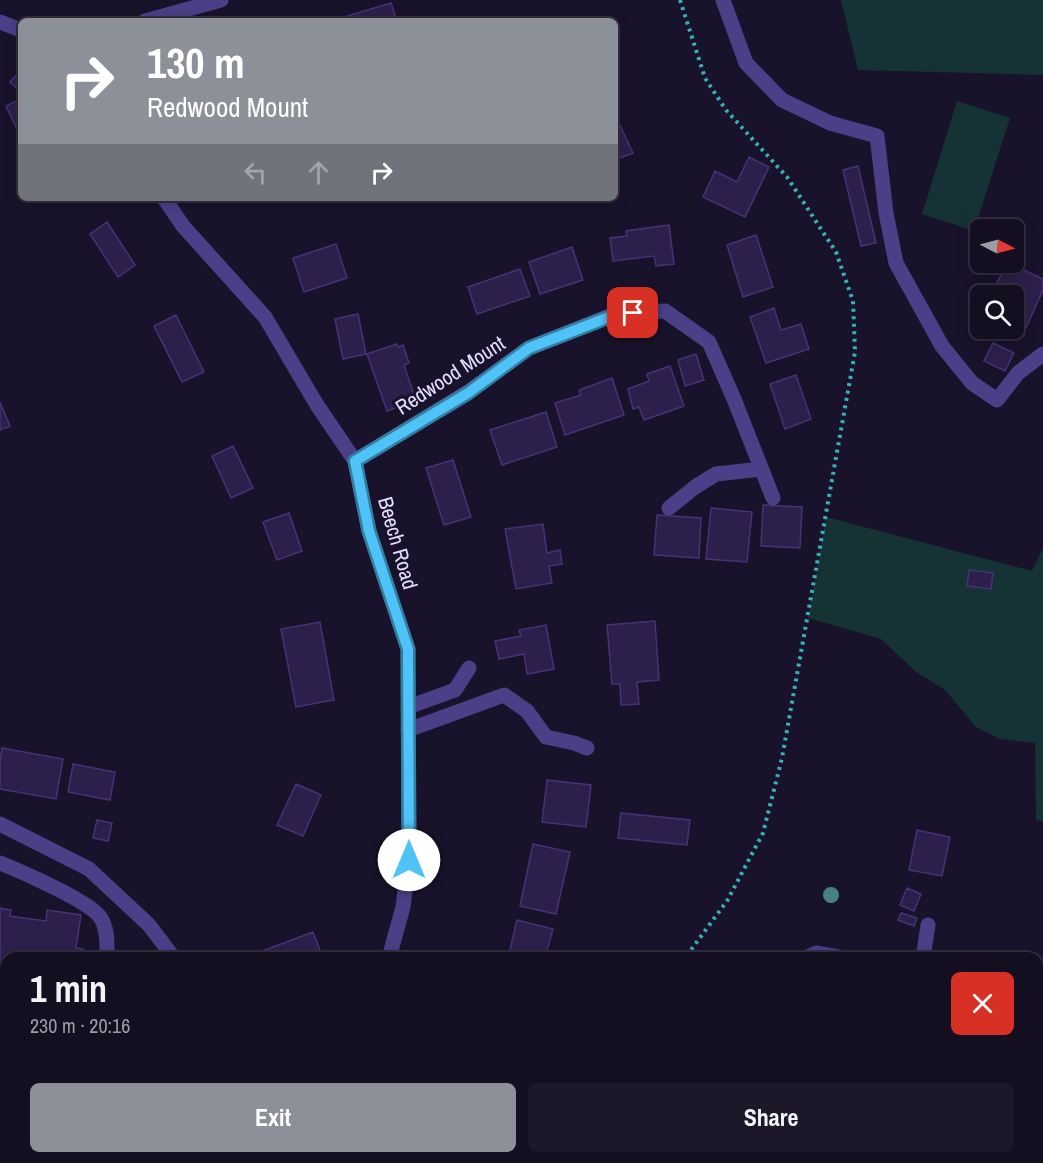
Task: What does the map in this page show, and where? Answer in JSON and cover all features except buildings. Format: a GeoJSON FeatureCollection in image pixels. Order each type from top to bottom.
{"type":"FeatureCollection","features":[{"type":"Feature","properties":{"kind":"street"},"geometry":{"type":"LineString","coordinates":[[156,18],[221,0]]}},
{"type":"Feature","properties":{"kind":"street"},"geometry":{"type":"LineString","coordinates":[[723,0],[746,63],[782,100],[830,123],[877,136],[886,213],[896,263],[942,346],[972,383],[997,400],[1018,373],[1043,354]]}},
{"type":"Feature","properties":{"kind":"street"},"geometry":{"type":"LineString","coordinates":[[0,22],[18,29]]}},
{"type":"Feature","properties":{"kind":"street","name":"Beech Road"},"geometry":{"type":"LineString","coordinates":[[166,201],[183,226],[265,317],[317,405],[355,461],[369,531],[408,649],[409,860],[403,907],[391,952]]}},
{"type":"Feature","properties":{"kind":"street","name":"Redwood Mount"},"geometry":{"type":"LineString","coordinates":[[355,461],[468,393],[529,348],[617,314],[665,311],[709,342],[773,498]]}},
{"type":"Feature","properties":{"kind":"street"},"geometry":{"type":"LineString","coordinates":[[669,508],[716,474],[761,469]]}},
{"type":"Feature","properties":{"kind":"street"},"geometry":{"type":"LineString","coordinates":[[408,707],[455,690],[470,668]]}},
{"type":"Feature","properties":{"kind":"street"},"geometry":{"type":"LineString","coordinates":[[408,730],[504,695],[527,711],[546,737],[587,748]]}},
{"type":"Feature","properties":{"kind":"street"},"geometry":{"type":"LineString","coordinates":[[0,824],[89,868],[149,925],[169,952]]}},
{"type":"Feature","properties":{"kind":"street"},"geometry":{"type":"LineString","coordinates":[[0,862],[71,897],[97,913],[103,923],[107,952]]}},
{"type":"Feature","properties":{"kind":"street"},"geometry":{"type":"LineString","coordinates":[[924,952],[928,925]]}},
{"type":"Feature","properties":{"kind":"path"},"geometry":{"type":"LineString","coordinates":[[680,0],[705,78],[726,110],[787,177],[836,252],[853,301],[855,352],[782,758],[764,833],[727,901],[689,952]]}},
{"type":"Feature","properties":{"kind":"green space"},"geometry":{"type":"Polygon","coordinates":[[[841,0],[1043,0],[1043,75],[858,70],[841,0]]]}},
{"type":"Feature","properties":{"kind":"green space"},"geometry":{"type":"Polygon","coordinates":[[[957,101],[1010,118],[978,219],[970,219],[970,230],[922,214],[957,101]]]}},
{"type":"Feature","properties":{"kind":"green space"},"geometry":{"type":"Polygon","coordinates":[[[826,517],[1032,571],[1043,548],[1043,822],[1036,820],[1035,743],[1000,739],[976,727],[945,690],[916,672],[881,639],[808,618],[826,517]]]}},
{"type":"Feature","properties":{"kind":"route"},"geometry":{"type":"LineString","coordinates":[[409,860],[408,649],[369,531],[355,461],[468,393],[529,348],[617,314],[633,313]]}}]}
